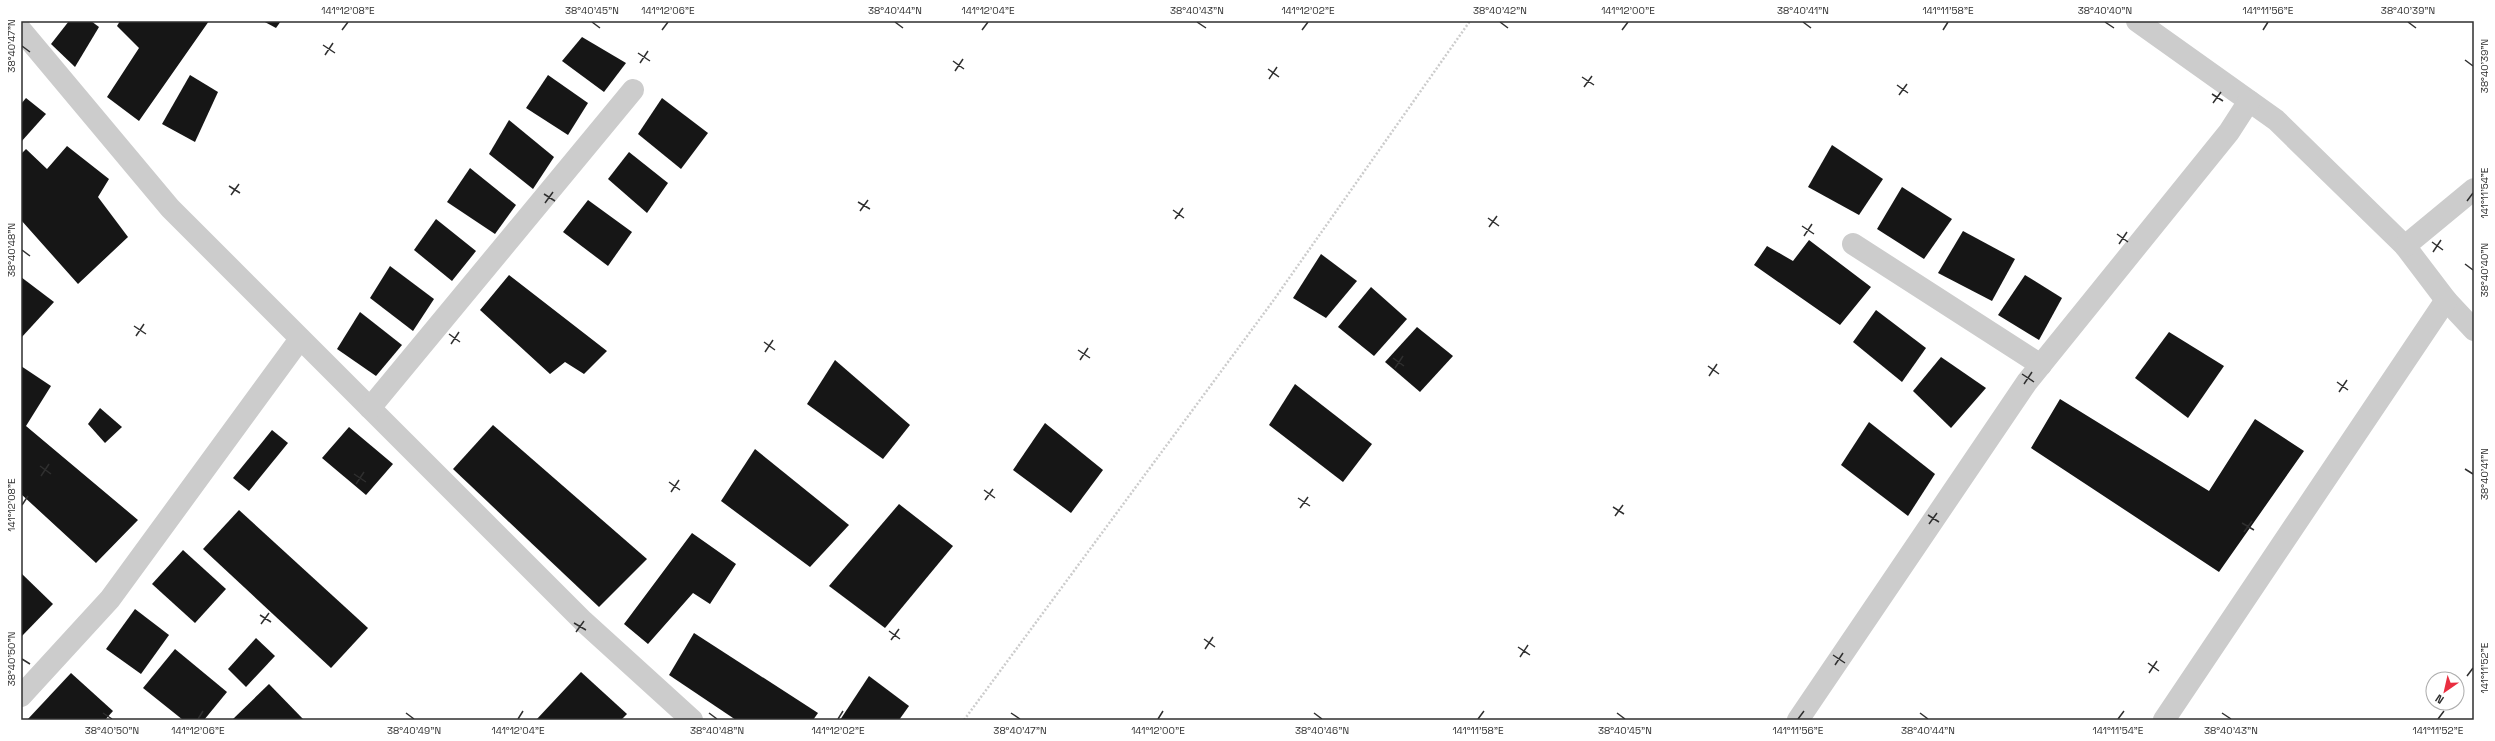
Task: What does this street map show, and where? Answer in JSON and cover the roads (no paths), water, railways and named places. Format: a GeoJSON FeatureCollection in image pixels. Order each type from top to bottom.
{"type":"FeatureCollection","features":[{"type":"Feature","properties":{"kind":"street"},"geometry":{"type":"LineString","coordinates":[[2137,21],[2276,120],[2405,246],[2446,300],[2474,330]]}},
{"type":"Feature","properties":{"kind":"street"},"geometry":{"type":"LineString","coordinates":[[21,30],[170,208],[583,621],[692,720]]}},
{"type":"Feature","properties":{"kind":"street"},"geometry":{"type":"LineString","coordinates":[[370,408],[632,90]]}},
{"type":"Feature","properties":{"kind":"street"},"geometry":{"type":"LineString","coordinates":[[1798,720],[2027,382],[2229,132],[2250,101]]}},
{"type":"Feature","properties":{"kind":"street"},"geometry":{"type":"LineString","coordinates":[[2405,246],[2474,189]]}},
{"type":"Feature","properties":{"kind":"street"},"geometry":{"type":"LineString","coordinates":[[1853,244],[2041,365]]}},
{"type":"Feature","properties":{"kind":"street"},"geometry":{"type":"LineString","coordinates":[[2164,720],[2446,300]]}},
{"type":"Feature","properties":{"kind":"street"},"geometry":{"type":"LineString","coordinates":[[21,696],[110,599],[300,339]]}}]}
